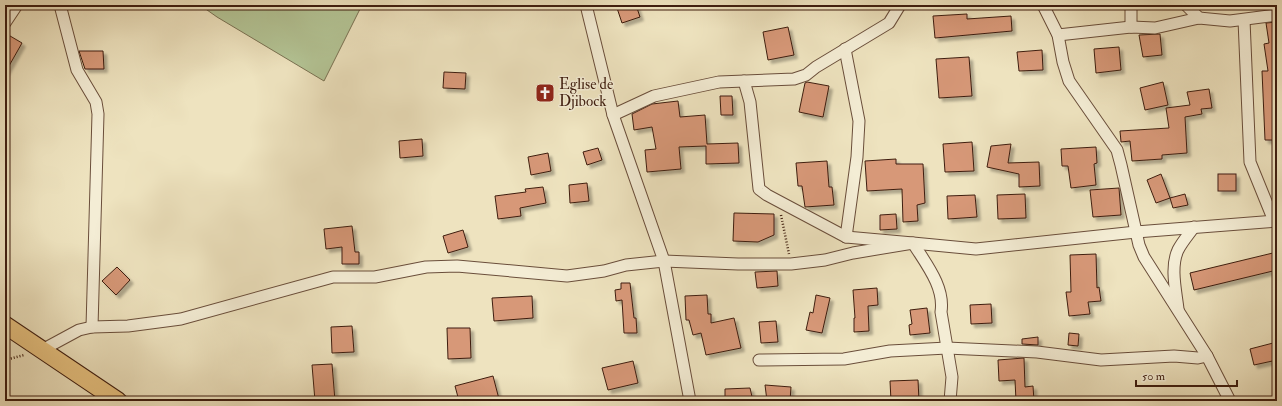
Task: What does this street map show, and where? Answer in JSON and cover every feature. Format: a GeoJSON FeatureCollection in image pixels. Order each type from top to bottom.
{"type":"FeatureCollection","features":[{"type":"Feature","properties":{"kind":"main road"},"geometry":{"type":"LineString","coordinates":[[5,325],[118,401]]}},
{"type":"Feature","properties":{"kind":"street"},"geometry":{"type":"LineString","coordinates":[[5,24],[17,5]]}},
{"type":"Feature","properties":{"kind":"street"},"geometry":{"type":"LineString","coordinates":[[60,5],[78,70],[96,102],[98,114],[92,327]]}},
{"type":"Feature","properties":{"kind":"street"},"geometry":{"type":"LineString","coordinates":[[586,5],[613,115],[664,261],[690,401]]}},
{"type":"Feature","properties":{"kind":"street"},"geometry":{"type":"LineString","coordinates":[[613,115],[654,96],[719,82],[794,79],[806,75],[845,49],[890,23],[900,5]]}},
{"type":"Feature","properties":{"kind":"street"},"geometry":{"type":"LineString","coordinates":[[1043,5],[1058,35],[1062,62],[1069,81],[1117,150],[1122,164],[1136,232],[1144,257],[1207,356],[1230,401]]}},
{"type":"Feature","properties":{"kind":"street"},"geometry":{"type":"LineString","coordinates":[[1131,5],[1131,27]]}},
{"type":"Feature","properties":{"kind":"street"},"geometry":{"type":"LineString","coordinates":[[1186,5],[1199,18]]}},
{"type":"Feature","properties":{"kind":"street"},"geometry":{"type":"LineString","coordinates":[[1058,35],[1131,27],[1155,28],[1199,18],[1226,21],[1277,15]]}},
{"type":"Feature","properties":{"kind":"street"},"geometry":{"type":"LineString","coordinates":[[744,81],[750,102],[759,189],[767,195],[846,238],[976,249],[1136,232],[1275,221],[1250,162],[1244,20]]}},
{"type":"Feature","properties":{"kind":"street"},"geometry":{"type":"LineString","coordinates":[[845,49],[859,121],[857,157],[846,238]]}},
{"type":"Feature","properties":{"kind":"street"},"geometry":{"type":"LineString","coordinates":[[1178,311],[1174,269],[1175,258],[1178,250],[1194,227]]}},
{"type":"Feature","properties":{"kind":"street"},"geometry":{"type":"LineString","coordinates":[[42,350],[79,330],[92,327],[128,326],[181,319],[333,277],[375,277],[426,267],[457,266],[567,276],[604,271],[626,265],[664,261],[738,264],[791,264],[825,260],[853,253],[913,243]]}},
{"type":"Feature","properties":{"kind":"street"},"geometry":{"type":"LineString","coordinates":[[913,243],[937,282],[942,303],[940,312],[952,377],[950,401]]}},
{"type":"Feature","properties":{"kind":"street"},"geometry":{"type":"LineString","coordinates":[[759,360],[844,359],[890,351],[947,348],[1037,352],[1101,360],[1174,356],[1198,358],[1207,356]]}},
{"type":"Feature","properties":{"kind":"path"},"geometry":{"type":"LineString","coordinates":[[781,202],[781,214],[791,264]]}},
{"type":"Feature","properties":{"kind":"green space"},"geometry":{"type":"Polygon","coordinates":[[[200,5],[362,5],[324,81],[217,17],[200,5]]]}},
{"type":"Feature","properties":{"kind":"building"},"geometry":{"type":"Polygon","coordinates":[[[616,5],[636,5],[640,17],[622,23],[616,5]]]}},
{"type":"Feature","properties":{"kind":"building"},"geometry":{"type":"Polygon","coordinates":[[[967,14],[967,19],[1011,16],[1012,31],[935,38],[933,16],[967,14]]]}},
{"type":"Feature","properties":{"kind":"building"},"geometry":{"type":"Polygon","coordinates":[[[1277,22],[1277,140],[1265,140],[1262,71],[1268,71],[1264,44],[1269,43],[1266,23],[1277,22]]]}},
{"type":"Feature","properties":{"kind":"building"},"geometry":{"type":"Polygon","coordinates":[[[788,27],[794,55],[768,60],[763,32],[788,27]]]}},
{"type":"Feature","properties":{"kind":"building"},"geometry":{"type":"Polygon","coordinates":[[[5,33],[22,43],[5,73],[5,33]]]}},
{"type":"Feature","properties":{"kind":"building"},"geometry":{"type":"Polygon","coordinates":[[[1160,34],[1162,55],[1143,57],[1139,35],[1160,34]]]}},
{"type":"Feature","properties":{"kind":"building"},"geometry":{"type":"Polygon","coordinates":[[[1119,47],[1121,70],[1096,73],[1094,49],[1119,47]]]}},
{"type":"Feature","properties":{"kind":"building"},"geometry":{"type":"Polygon","coordinates":[[[1042,50],[1043,70],[1019,71],[1017,52],[1042,50]]]}},
{"type":"Feature","properties":{"kind":"building"},"geometry":{"type":"Polygon","coordinates":[[[79,51],[103,51],[104,69],[85,69],[79,51]]]}},
{"type":"Feature","properties":{"kind":"building"},"geometry":{"type":"Polygon","coordinates":[[[969,57],[972,96],[939,98],[936,59],[969,57]]]}},
{"type":"Feature","properties":{"kind":"building"},"geometry":{"type":"Polygon","coordinates":[[[444,72],[466,73],[465,89],[443,88],[444,72]]]}},
{"type":"Feature","properties":{"kind":"building"},"geometry":{"type":"Polygon","coordinates":[[[807,82],[829,86],[823,117],[799,112],[805,83],[807,82]]]}},
{"type":"Feature","properties":{"kind":"building"},"geometry":{"type":"Polygon","coordinates":[[[1163,82],[1168,105],[1145,110],[1140,88],[1163,82]]]}},
{"type":"Feature","properties":{"kind":"building"},"geometry":{"type":"Polygon","coordinates":[[[1209,89],[1212,108],[1201,109],[1202,114],[1185,117],[1187,153],[1162,155],[1162,159],[1132,161],[1130,141],[1121,142],[1120,131],[1169,128],[1166,108],[1190,105],[1187,92],[1209,89]]]}},
{"type":"Feature","properties":{"kind":"building"},"geometry":{"type":"Polygon","coordinates":[[[720,96],[732,96],[733,115],[721,115],[720,96]]]}},
{"type":"Feature","properties":{"kind":"building"},"geometry":{"type":"Polygon","coordinates":[[[678,101],[680,117],[705,115],[707,144],[738,143],[739,163],[706,164],[706,146],[679,147],[681,169],[647,172],[645,150],[656,149],[652,127],[634,130],[632,114],[652,104],[678,101]]]}},
{"type":"Feature","properties":{"kind":"building"},"geometry":{"type":"Polygon","coordinates":[[[422,139],[423,156],[400,158],[399,141],[422,139]]]}},
{"type":"Feature","properties":{"kind":"building"},"geometry":{"type":"Polygon","coordinates":[[[972,142],[974,171],[945,172],[943,144],[972,142]]]}},
{"type":"Feature","properties":{"kind":"building"},"geometry":{"type":"Polygon","coordinates":[[[1011,144],[1008,163],[1039,162],[1040,186],[1019,187],[1019,174],[987,167],[991,146],[1011,144]]]}},
{"type":"Feature","properties":{"kind":"building"},"geometry":{"type":"Polygon","coordinates":[[[1096,147],[1097,163],[1094,164],[1096,185],[1071,188],[1068,166],[1062,166],[1061,149],[1096,147]]]}},
{"type":"Feature","properties":{"kind":"building"},"geometry":{"type":"Polygon","coordinates":[[[598,148],[602,160],[587,165],[583,152],[598,148]]]}},
{"type":"Feature","properties":{"kind":"building"},"geometry":{"type":"Polygon","coordinates":[[[548,153],[551,171],[531,175],[528,157],[548,153]]]}},
{"type":"Feature","properties":{"kind":"building"},"geometry":{"type":"Polygon","coordinates":[[[896,159],[896,164],[923,164],[925,203],[917,205],[918,221],[903,222],[902,189],[867,191],[865,161],[896,159]]]}},
{"type":"Feature","properties":{"kind":"building"},"geometry":{"type":"Polygon","coordinates":[[[827,161],[829,187],[832,187],[834,205],[805,207],[802,186],[798,186],[796,163],[827,161]]]}},
{"type":"Feature","properties":{"kind":"building"},"geometry":{"type":"Polygon","coordinates":[[[1161,174],[1170,198],[1156,203],[1147,180],[1161,174]]]}},
{"type":"Feature","properties":{"kind":"building"},"geometry":{"type":"Polygon","coordinates":[[[1218,174],[1236,174],[1236,191],[1218,191],[1218,174]]]}},
{"type":"Feature","properties":{"kind":"building"},"geometry":{"type":"Polygon","coordinates":[[[587,183],[589,201],[570,203],[569,185],[587,183]]]}},
{"type":"Feature","properties":{"kind":"building"},"geometry":{"type":"Polygon","coordinates":[[[543,187],[546,203],[520,208],[521,216],[498,219],[495,196],[526,192],[525,189],[543,187]]]}},
{"type":"Feature","properties":{"kind":"building"},"geometry":{"type":"Polygon","coordinates":[[[1119,188],[1121,215],[1093,217],[1090,190],[1119,188]]]}},
{"type":"Feature","properties":{"kind":"building"},"geometry":{"type":"Polygon","coordinates":[[[1025,194],[1026,218],[998,219],[997,195],[1025,194]]]}},
{"type":"Feature","properties":{"kind":"building"},"geometry":{"type":"Polygon","coordinates":[[[1185,194],[1188,205],[1173,208],[1170,198],[1185,194]]]}},
{"type":"Feature","properties":{"kind":"building"},"geometry":{"type":"Polygon","coordinates":[[[975,195],[977,217],[948,219],[947,196],[975,195]]]}},
{"type":"Feature","properties":{"kind":"building"},"geometry":{"type":"Polygon","coordinates":[[[734,213],[774,214],[774,235],[758,242],[733,241],[734,213]]]}},
{"type":"Feature","properties":{"kind":"building"},"geometry":{"type":"Polygon","coordinates":[[[896,214],[897,229],[880,230],[880,215],[896,214]]]}},
{"type":"Feature","properties":{"kind":"building"},"geometry":{"type":"Polygon","coordinates":[[[352,226],[355,252],[359,252],[359,264],[342,264],[342,247],[326,249],[324,229],[352,226]]]}},
{"type":"Feature","properties":{"kind":"building"},"geometry":{"type":"Polygon","coordinates":[[[463,230],[468,247],[448,253],[443,236],[463,230]]]}},
{"type":"Feature","properties":{"kind":"building"},"geometry":{"type":"Polygon","coordinates":[[[1277,252],[1277,270],[1194,290],[1190,273],[1277,252]]]}},
{"type":"Feature","properties":{"kind":"building"},"geometry":{"type":"Polygon","coordinates":[[[1096,254],[1097,288],[1099,287],[1101,301],[1088,302],[1090,314],[1069,316],[1066,292],[1071,292],[1070,255],[1096,254]]]}},
{"type":"Feature","properties":{"kind":"building"},"geometry":{"type":"Polygon","coordinates":[[[117,267],[130,280],[116,295],[102,281],[117,267]]]}},
{"type":"Feature","properties":{"kind":"building"},"geometry":{"type":"Polygon","coordinates":[[[777,271],[778,286],[757,288],[755,272],[777,271]]]}},
{"type":"Feature","properties":{"kind":"building"},"geometry":{"type":"Polygon","coordinates":[[[621,283],[630,283],[637,333],[624,333],[622,300],[616,301],[615,290],[621,289],[621,283]]]}},
{"type":"Feature","properties":{"kind":"building"},"geometry":{"type":"Polygon","coordinates":[[[877,288],[878,305],[868,306],[869,331],[854,332],[855,318],[853,290],[877,288]]]}},
{"type":"Feature","properties":{"kind":"building"},"geometry":{"type":"Polygon","coordinates":[[[707,295],[708,314],[711,314],[711,323],[734,318],[741,348],[706,355],[701,333],[693,335],[689,320],[686,320],[685,296],[707,295]]]}},
{"type":"Feature","properties":{"kind":"building"},"geometry":{"type":"Polygon","coordinates":[[[816,295],[830,298],[822,333],[806,330],[810,312],[813,313],[816,295]]]}},
{"type":"Feature","properties":{"kind":"building"},"geometry":{"type":"Polygon","coordinates":[[[532,296],[533,318],[494,321],[492,298],[532,296]]]}},
{"type":"Feature","properties":{"kind":"building"},"geometry":{"type":"Polygon","coordinates":[[[991,304],[992,323],[971,324],[970,305],[991,304]]]}},
{"type":"Feature","properties":{"kind":"building"},"geometry":{"type":"Polygon","coordinates":[[[927,308],[930,333],[910,335],[909,325],[912,324],[910,310],[927,308]]]}},
{"type":"Feature","properties":{"kind":"building"},"geometry":{"type":"Polygon","coordinates":[[[776,321],[778,342],[761,343],[759,322],[776,321]]]}},
{"type":"Feature","properties":{"kind":"building"},"geometry":{"type":"Polygon","coordinates":[[[352,326],[354,352],[332,353],[331,327],[352,326]]]}},
{"type":"Feature","properties":{"kind":"building"},"geometry":{"type":"Polygon","coordinates":[[[447,328],[470,328],[471,358],[448,359],[447,328]]]}},
{"type":"Feature","properties":{"kind":"building"},"geometry":{"type":"Polygon","coordinates":[[[1069,333],[1079,334],[1078,346],[1068,345],[1069,333]]]}},
{"type":"Feature","properties":{"kind":"building"},"geometry":{"type":"Polygon","coordinates":[[[1038,337],[1038,345],[1022,344],[1022,339],[1038,337]]]}},
{"type":"Feature","properties":{"kind":"building"},"geometry":{"type":"Polygon","coordinates":[[[1277,342],[1277,360],[1254,365],[1250,349],[1277,342]]]}},
{"type":"Feature","properties":{"kind":"building"},"geometry":{"type":"Polygon","coordinates":[[[1024,358],[1025,387],[1033,386],[1034,401],[1016,401],[1015,380],[999,381],[998,360],[1024,358]]]}},
{"type":"Feature","properties":{"kind":"building"},"geometry":{"type":"Polygon","coordinates":[[[633,361],[638,383],[608,390],[602,368],[633,361]]]}},
{"type":"Feature","properties":{"kind":"building"},"geometry":{"type":"Polygon","coordinates":[[[332,364],[335,401],[315,401],[312,365],[332,364]]]}},
{"type":"Feature","properties":{"kind":"building"},"geometry":{"type":"Polygon","coordinates":[[[493,376],[499,399],[489,401],[459,401],[455,386],[493,376]]]}},
{"type":"Feature","properties":{"kind":"building"},"geometry":{"type":"Polygon","coordinates":[[[918,380],[919,401],[891,401],[890,381],[918,380]]]}},
{"type":"Feature","properties":{"kind":"building"},"geometry":{"type":"Polygon","coordinates":[[[765,385],[791,387],[790,401],[767,401],[765,385]]]}},
{"type":"Feature","properties":{"kind":"building"},"geometry":{"type":"Polygon","coordinates":[[[750,388],[753,401],[725,401],[725,389],[750,388]]]}},
{"type":"Feature","properties":{"kind":"place","name":"Eglise de Djibock"},"geometry":{"type":"Point","coordinates":[545,93]}}]}
